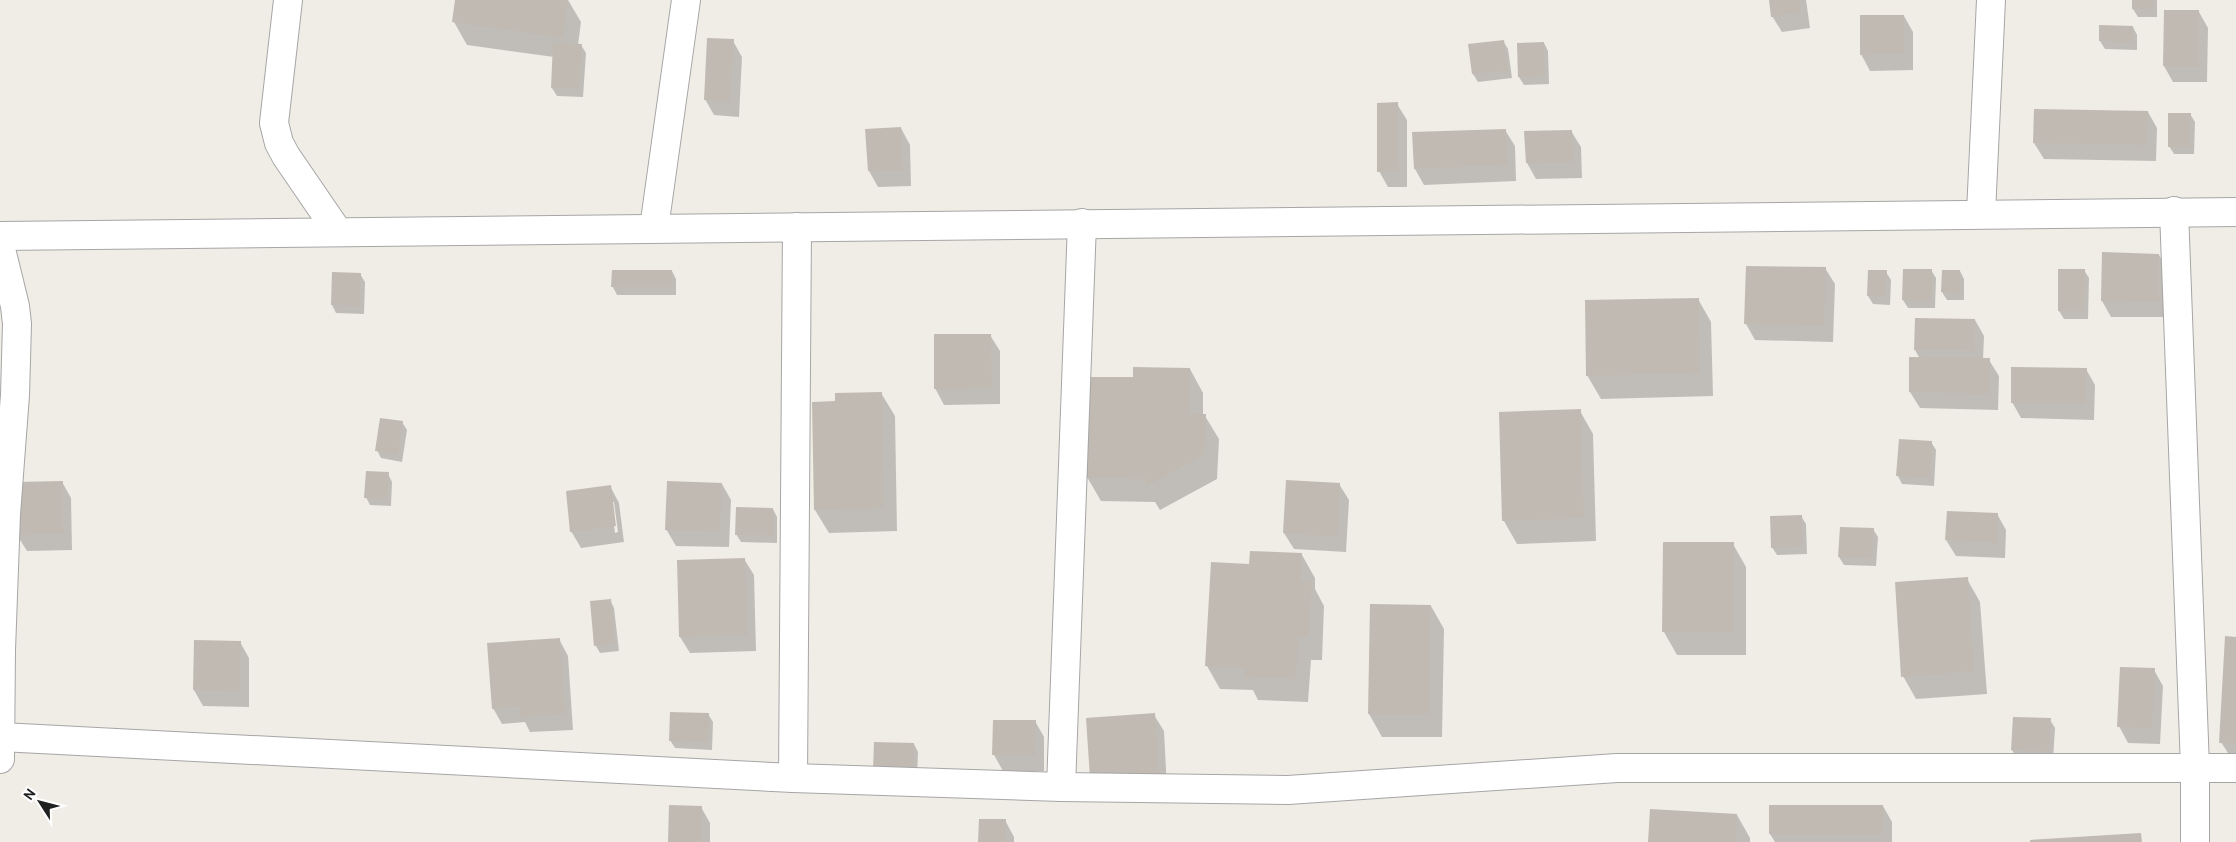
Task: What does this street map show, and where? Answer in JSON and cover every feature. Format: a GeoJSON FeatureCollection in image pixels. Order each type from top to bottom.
{"type":"FeatureCollection","features":[{"type":"Feature","properties":{"kind":"street"},"geometry":{"type":"LineString","coordinates":[[288,0],[274,123],[279,143],[286,156],[338,232]]}},
{"type":"Feature","properties":{"kind":"street"},"geometry":{"type":"LineString","coordinates":[[654,228],[686,0]]}},
{"type":"Feature","properties":{"kind":"street"},"geometry":{"type":"LineString","coordinates":[[1981,213],[1990,0]]}},
{"type":"Feature","properties":{"kind":"street"},"geometry":{"type":"LineString","coordinates":[[2174,211],[2195,842]]}},
{"type":"Feature","properties":{"kind":"street"},"geometry":{"type":"LineString","coordinates":[[0,236],[1981,213],[2236,212]]}},
{"type":"Feature","properties":{"kind":"street"},"geometry":{"type":"LineString","coordinates":[[1061,787],[1082,223]]}},
{"type":"Feature","properties":{"kind":"street"},"geometry":{"type":"LineString","coordinates":[[793,778],[797,227]]}},
{"type":"Feature","properties":{"kind":"street"},"geometry":{"type":"LineString","coordinates":[[0,245],[15,306],[17,324],[1,650],[1,748],[1061,787],[1288,790],[1617,768],[2236,768]]}},
{"type":"Feature","properties":{"kind":"building"},"geometry":{"type":"Polygon","coordinates":[[[455,0],[568,0],[563,38],[452,22],[455,0]]]}},
{"type":"Feature","properties":{"kind":"building"},"geometry":{"type":"Polygon","coordinates":[[[1769,0],[1800,0],[1801,12],[1771,17],[1769,0]]]}},
{"type":"Feature","properties":{"kind":"building"},"geometry":{"type":"Polygon","coordinates":[[[2132,0],[2153,0],[2153,9],[2132,9],[2132,0]]]}},
{"type":"Feature","properties":{"kind":"building"},"geometry":{"type":"Polygon","coordinates":[[[2164,10],[2199,10],[2199,66],[2163,66],[2164,10]]]}},
{"type":"Feature","properties":{"kind":"building"},"geometry":{"type":"Polygon","coordinates":[[[1860,15],[1904,15],[1904,54],[1860,55],[1860,15]]]}},
{"type":"Feature","properties":{"kind":"building"},"geometry":{"type":"Polygon","coordinates":[[[2099,25],[2133,26],[2133,42],[2099,41],[2099,25]]]}},
{"type":"Feature","properties":{"kind":"building"},"geometry":{"type":"Polygon","coordinates":[[[707,38],[734,39],[730,101],[704,100],[707,38]]]}},
{"type":"Feature","properties":{"kind":"building"},"geometry":{"type":"Polygon","coordinates":[[[1504,40],[1508,71],[1472,74],[1468,44],[1504,40]]]}},
{"type":"Feature","properties":{"kind":"building"},"geometry":{"type":"Polygon","coordinates":[[[1544,42],[1545,76],[1518,77],[1517,43],[1544,42]]]}},
{"type":"Feature","properties":{"kind":"building"},"geometry":{"type":"Polygon","coordinates":[[[553,43],[582,44],[579,89],[551,88],[553,43]]]}},
{"type":"Feature","properties":{"kind":"building"},"geometry":{"type":"Polygon","coordinates":[[[1398,102],[1399,171],[1377,172],[1377,103],[1398,102]]]}},
{"type":"Feature","properties":{"kind":"building"},"geometry":{"type":"Polygon","coordinates":[[[2034,109],[2148,111],[2147,145],[2033,143],[2034,109]]]}},
{"type":"Feature","properties":{"kind":"building"},"geometry":{"type":"Polygon","coordinates":[[[2168,113],[2191,113],[2190,147],[2168,147],[2168,113]]]}},
{"type":"Feature","properties":{"kind":"building"},"geometry":{"type":"Polygon","coordinates":[[[901,127],[903,170],[868,171],[865,129],[901,127]]]}},
{"type":"Feature","properties":{"kind":"building"},"geometry":{"type":"Polygon","coordinates":[[[1506,129],[1507,165],[1414,169],[1412,132],[1506,129]]]}},
{"type":"Feature","properties":{"kind":"building"},"geometry":{"type":"Polygon","coordinates":[[[1572,130],[1573,162],[1526,163],[1524,131],[1572,130]]]}},
{"type":"Feature","properties":{"kind":"building"},"geometry":{"type":"Polygon","coordinates":[[[2102,252],[2159,254],[2159,302],[2101,301],[2102,252]]]}},
{"type":"Feature","properties":{"kind":"building"},"geometry":{"type":"Polygon","coordinates":[[[1746,266],[1826,267],[1824,326],[1744,324],[1746,266]]]}},
{"type":"Feature","properties":{"kind":"building"},"geometry":{"type":"Polygon","coordinates":[[[1903,269],[1932,269],[1932,301],[1902,300],[1903,269]]]}},
{"type":"Feature","properties":{"kind":"building"},"geometry":{"type":"Polygon","coordinates":[[[2058,269],[2085,269],[2084,311],[2058,311],[2058,269]]]}},
{"type":"Feature","properties":{"kind":"building"},"geometry":{"type":"Polygon","coordinates":[[[612,270],[672,270],[672,287],[611,287],[612,270]]]}},
{"type":"Feature","properties":{"kind":"building"},"geometry":{"type":"Polygon","coordinates":[[[1868,270],[1887,270],[1886,297],[1867,296],[1868,270]]]}},
{"type":"Feature","properties":{"kind":"building"},"geometry":{"type":"Polygon","coordinates":[[[1942,270],[1960,270],[1960,293],[1941,292],[1942,270]]]}},
{"type":"Feature","properties":{"kind":"building"},"geometry":{"type":"Polygon","coordinates":[[[332,272],[361,273],[360,306],[331,305],[332,272]]]}},
{"type":"Feature","properties":{"kind":"building"},"geometry":{"type":"Polygon","coordinates":[[[1699,298],[1700,373],[1586,376],[1585,300],[1699,298]]]}},
{"type":"Feature","properties":{"kind":"building"},"geometry":{"type":"Polygon","coordinates":[[[1915,318],[1975,319],[1975,351],[1914,350],[1915,318]]]}},
{"type":"Feature","properties":{"kind":"building"},"geometry":{"type":"Polygon","coordinates":[[[934,334],[991,334],[992,388],[934,389],[934,334]]]}},
{"type":"Feature","properties":{"kind":"building"},"geometry":{"type":"Polygon","coordinates":[[[1909,357],[1990,358],[1989,394],[1909,392],[1909,357]]]}},
{"type":"Feature","properties":{"kind":"building"},"geometry":{"type":"Polygon","coordinates":[[[1133,367],[1190,368],[1190,414],[1206,414],[1204,455],[1145,487],[1146,479],[1086,478],[1089,377],[1133,377],[1133,367]]]}},
{"type":"Feature","properties":{"kind":"building"},"geometry":{"type":"Polygon","coordinates":[[[2011,367],[2087,368],[2086,404],[2011,403],[2011,367]]]}},
{"type":"Feature","properties":{"kind":"building"},"geometry":{"type":"Polygon","coordinates":[[[882,392],[884,508],[814,510],[812,402],[835,401],[835,393],[882,392]]]}},
{"type":"Feature","properties":{"kind":"building"},"geometry":{"type":"Polygon","coordinates":[[[1581,409],[1584,518],[1502,521],[1499,412],[1581,409]]]}},
{"type":"Feature","properties":{"kind":"building"},"geometry":{"type":"Polygon","coordinates":[[[380,418],[403,421],[398,454],[375,451],[380,418]]]}},
{"type":"Feature","properties":{"kind":"building"},"geometry":{"type":"Polygon","coordinates":[[[1899,439],[1932,441],[1930,479],[1896,476],[1899,439]]]}},
{"type":"Feature","properties":{"kind":"building"},"geometry":{"type":"Polygon","coordinates":[[[366,471],[389,472],[387,499],[364,498],[366,471]]]}},
{"type":"Feature","properties":{"kind":"building"},"geometry":{"type":"Polygon","coordinates":[[[1286,480],[1340,483],[1337,537],[1283,533],[1286,480]]]}},
{"type":"Feature","properties":{"kind":"building"},"geometry":{"type":"Polygon","coordinates":[[[63,481],[63,534],[16,535],[16,482],[63,481]]]}},
{"type":"Feature","properties":{"kind":"building"},"geometry":{"type":"Polygon","coordinates":[[[667,481],[722,483],[720,531],[665,530],[667,481]]]}},
{"type":"Feature","properties":{"kind":"building"},"geometry":{"type":"Polygon","coordinates":[[[611,485],[616,526],[570,532],[566,491],[611,485]]]}},
{"type":"Feature","properties":{"kind":"building"},"geometry":{"type":"Polygon","coordinates":[[[736,507],[773,508],[773,535],[735,535],[736,507]]]}},
{"type":"Feature","properties":{"kind":"building"},"geometry":{"type":"Polygon","coordinates":[[[1947,511],[1998,513],[1997,543],[1945,540],[1947,511]]]}},
{"type":"Feature","properties":{"kind":"building"},"geometry":{"type":"Polygon","coordinates":[[[1802,515],[1803,546],[1771,548],[1770,516],[1802,515]]]}},
{"type":"Feature","properties":{"kind":"building"},"geometry":{"type":"Polygon","coordinates":[[[1840,527],[1874,528],[1872,559],[1838,557],[1840,527]]]}},
{"type":"Feature","properties":{"kind":"building"},"geometry":{"type":"Polygon","coordinates":[[[1663,542],[1734,542],[1733,632],[1662,632],[1663,542]]]}},
{"type":"Feature","properties":{"kind":"building"},"geometry":{"type":"Polygon","coordinates":[[[1250,551],[1302,553],[1301,581],[1312,581],[1309,637],[1298,637],[1296,679],[1244,677],[1245,668],[1205,666],[1211,562],[1249,564],[1250,551]]]}},
{"type":"Feature","properties":{"kind":"building"},"geometry":{"type":"Polygon","coordinates":[[[745,558],[747,635],[679,637],[677,560],[745,558]]]}},
{"type":"Feature","properties":{"kind":"building"},"geometry":{"type":"Polygon","coordinates":[[[1968,577],[1974,671],[1901,677],[1895,582],[1968,577]]]}},
{"type":"Feature","properties":{"kind":"building"},"geometry":{"type":"Polygon","coordinates":[[[611,599],[615,643],[594,646],[590,601],[611,599]]]}},
{"type":"Feature","properties":{"kind":"building"},"geometry":{"type":"Polygon","coordinates":[[[1370,604],[1431,605],[1429,714],[1368,714],[1370,604]]]}},
{"type":"Feature","properties":{"kind":"building"},"geometry":{"type":"Polygon","coordinates":[[[2225,636],[2236,637],[2236,744],[2219,743],[2225,636]]]}},
{"type":"Feature","properties":{"kind":"building"},"geometry":{"type":"Polygon","coordinates":[[[560,638],[565,714],[520,717],[520,706],[492,709],[487,643],[560,638]]]}},
{"type":"Feature","properties":{"kind":"building"},"geometry":{"type":"Polygon","coordinates":[[[194,640],[241,641],[240,691],[193,690],[194,640]]]}},
{"type":"Feature","properties":{"kind":"building"},"geometry":{"type":"Polygon","coordinates":[[[2120,667],[2155,668],[2152,728],[2117,727],[2120,667]]]}},
{"type":"Feature","properties":{"kind":"building"},"geometry":{"type":"Polygon","coordinates":[[[670,712],[709,713],[708,742],[669,741],[670,712]]]}},
{"type":"Feature","properties":{"kind":"building"},"geometry":{"type":"Polygon","coordinates":[[[1155,713],[1159,773],[1090,778],[1086,718],[1155,713]]]}},
{"type":"Feature","properties":{"kind":"building"},"geometry":{"type":"Polygon","coordinates":[[[2013,717],[2051,718],[2049,752],[2011,750],[2013,717]]]}},
{"type":"Feature","properties":{"kind":"building"},"geometry":{"type":"Polygon","coordinates":[[[993,720],[1036,720],[1035,755],[992,755],[993,720]]]}},
{"type":"Feature","properties":{"kind":"building"},"geometry":{"type":"Polygon","coordinates":[[[874,742],[914,743],[913,772],[873,771],[874,742]]]}},
{"type":"Feature","properties":{"kind":"building"},"geometry":{"type":"Polygon","coordinates":[[[669,805],[702,806],[701,842],[668,842],[669,805]]]}},
{"type":"Feature","properties":{"kind":"building"},"geometry":{"type":"Polygon","coordinates":[[[1769,805],[1883,805],[1883,834],[1769,834],[1769,805]]]}},
{"type":"Feature","properties":{"kind":"building"},"geometry":{"type":"Polygon","coordinates":[[[1650,809],[1737,814],[1736,842],[1648,842],[1650,809]]]}},
{"type":"Feature","properties":{"kind":"building"},"geometry":{"type":"Polygon","coordinates":[[[979,819],[1006,819],[1005,842],[978,842],[979,819]]]}},
{"type":"Feature","properties":{"kind":"building"},"geometry":{"type":"Polygon","coordinates":[[[2141,833],[2142,842],[2030,842],[2030,840],[2141,833]]]}}]}
